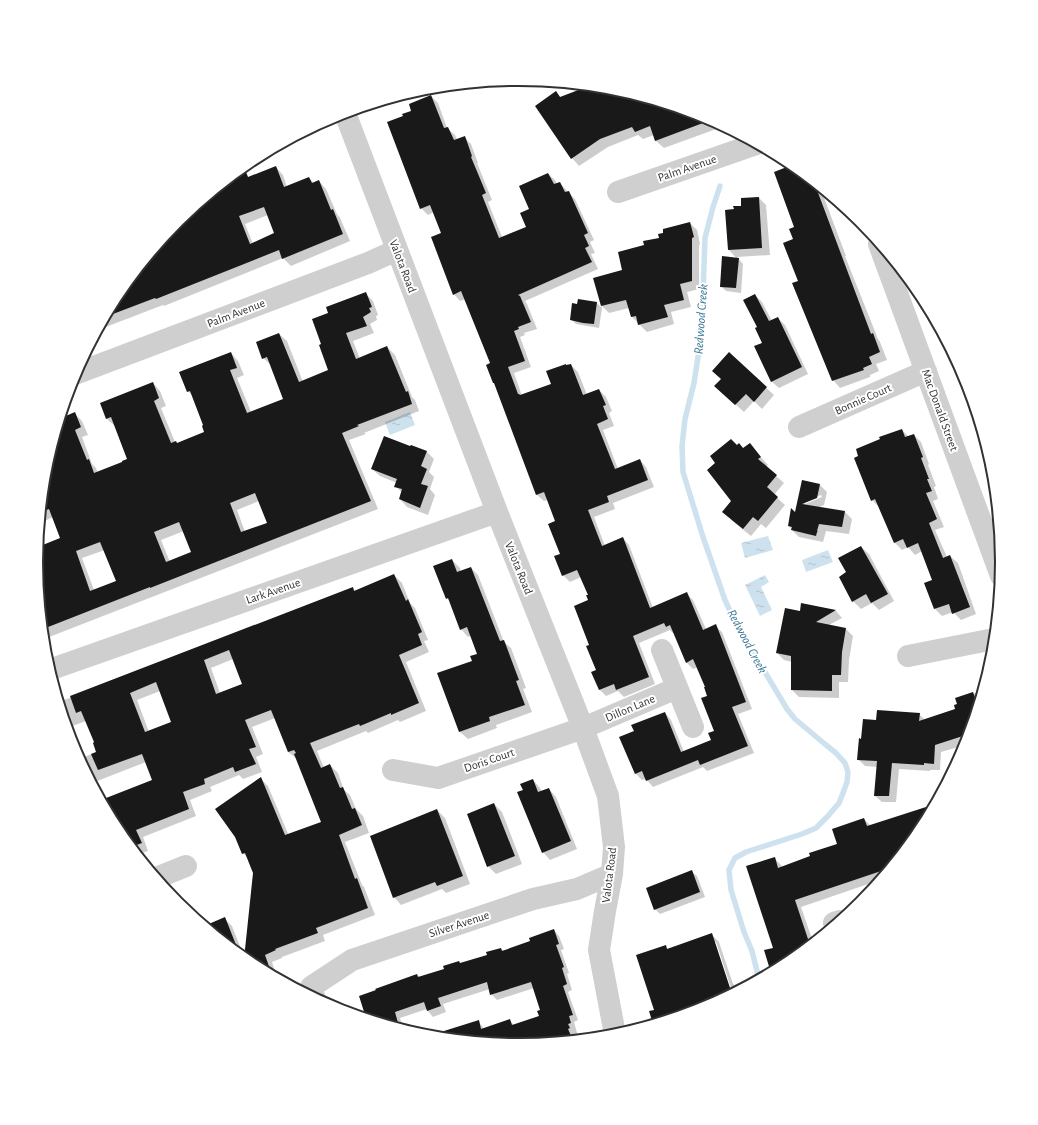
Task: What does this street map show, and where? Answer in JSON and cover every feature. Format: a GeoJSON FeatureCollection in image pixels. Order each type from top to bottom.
{"type":"FeatureCollection","features":[{"type":"Feature","properties":{"kind":"street","name":"Valota Road"},"geometry":{"type":"LineString","coordinates":[[347,119],[497,512],[583,728],[608,796],[614,847],[612,874],[599,950],[615,1028]]}},
{"type":"Feature","properties":{"kind":"street","name":"Palm Avenue"},"geometry":{"type":"LineString","coordinates":[[618,192],[750,146]]}},
{"type":"Feature","properties":{"kind":"street","name":"Palm Avenue"},"geometry":{"type":"LineString","coordinates":[[83,370],[368,263],[397,250]]}},
{"type":"Feature","properties":{"kind":"street","name":"Mac Donald Street"},"geometry":{"type":"LineString","coordinates":[[884,257],[995,559]]}},
{"type":"Feature","properties":{"kind":"street","name":"Bonnie Court"},"geometry":{"type":"LineString","coordinates":[[799,427],[926,371]]}},
{"type":"Feature","properties":{"kind":"street","name":"Lark Avenue"},"geometry":{"type":"LineString","coordinates":[[55,668],[497,512]]}},
{"type":"Feature","properties":{"kind":"street"},"geometry":{"type":"LineString","coordinates":[[908,656],[988,640]]}},
{"type":"Feature","properties":{"kind":"street"},"geometry":{"type":"LineString","coordinates":[[662,650],[693,727]]}},
{"type":"Feature","properties":{"kind":"street","name":"Dillon Lane"},"geometry":{"type":"LineString","coordinates":[[583,728],[677,688]]}},
{"type":"Feature","properties":{"kind":"street","name":"Doris Court"},"geometry":{"type":"LineString","coordinates":[[394,770],[438,778],[583,728]]}},
{"type":"Feature","properties":{"kind":"street"},"geometry":{"type":"LineString","coordinates":[[161,876],[186,866]]}},
{"type":"Feature","properties":{"kind":"street","name":"Silver Avenue"},"geometry":{"type":"LineString","coordinates":[[314,992],[352,960],[533,899],[577,889],[612,874]]}},
{"type":"Feature","properties":{"kind":"water"},"geometry":{"type":"Polygon","coordinates":[[[410,412],[415,425],[390,435],[385,422],[410,412]]]}},
{"type":"Feature","properties":{"kind":"water"},"geometry":{"type":"Polygon","coordinates":[[[768,536],[773,550],[745,558],[741,543],[768,536]]]}},
{"type":"Feature","properties":{"kind":"water"},"geometry":{"type":"Polygon","coordinates":[[[828,550],[833,562],[806,572],[802,560],[828,550]]]}},
{"type":"Feature","properties":{"kind":"water"},"geometry":{"type":"Polygon","coordinates":[[[765,575],[769,582],[761,587],[772,610],[760,616],[745,585],[765,575]]]}},
{"type":"Feature","properties":{"kind":"building"},"geometry":{"type":"Polygon","coordinates":[[[556,91],[560,97],[577,91],[612,96],[672,112],[702,123],[655,141],[650,126],[635,132],[632,127],[600,139],[571,159],[535,106],[556,91]]]}},
{"type":"Feature","properties":{"kind":"building"},"geometry":{"type":"Polygon","coordinates":[[[431,95],[444,128],[448,127],[454,140],[465,136],[472,156],[471,157],[486,193],[482,195],[499,238],[526,227],[520,213],[529,209],[519,186],[548,173],[554,184],[560,182],[565,192],[569,191],[588,233],[584,235],[589,246],[585,248],[592,262],[518,295],[520,296],[531,322],[518,327],[519,329],[514,331],[525,361],[508,367],[518,394],[520,395],[551,384],[546,371],[566,364],[571,364],[583,395],[599,389],[606,405],[603,406],[608,419],[597,424],[615,469],[640,459],[648,480],[607,496],[609,502],[588,510],[602,546],[623,537],[650,608],[687,592],[703,630],[716,624],[746,702],[732,707],[748,746],[700,765],[698,760],[646,781],[642,771],[635,774],[619,737],[634,731],[631,725],[665,712],[681,752],[711,740],[708,733],[714,731],[701,698],[707,696],[705,687],[693,659],[686,663],[670,625],[666,627],[664,623],[633,636],[649,677],[616,690],[614,684],[599,690],[591,672],[596,670],[586,646],[589,645],[574,606],[588,600],[586,595],[588,595],[577,570],[562,576],[554,556],[560,554],[548,524],[555,521],[544,492],[536,495],[486,365],[490,363],[461,291],[453,295],[431,237],[441,233],[430,205],[420,209],[387,122],[403,116],[402,114],[411,111],[409,104],[431,95]]]}},
{"type":"Feature","properties":{"kind":"building"},"geometry":{"type":"Polygon","coordinates":[[[276,166],[284,187],[309,177],[312,183],[319,180],[331,210],[333,209],[343,234],[282,259],[279,250],[156,299],[155,298],[113,314],[141,273],[182,226],[229,185],[246,173],[248,177],[276,166]],[[264,207],[239,216],[250,244],[274,233],[264,207]]]}},
{"type":"Feature","properties":{"kind":"building"},"geometry":{"type":"Polygon","coordinates":[[[784,168],[818,192],[871,334],[873,333],[880,352],[869,357],[872,364],[863,368],[864,370],[832,381],[792,283],[798,281],[783,243],[793,239],[789,229],[794,227],[774,172],[784,168]]]}},
{"type":"Feature","properties":{"kind":"building"},"geometry":{"type":"Polygon","coordinates":[[[759,197],[762,248],[728,250],[725,210],[734,209],[733,206],[741,206],[741,198],[759,197]]]}},
{"type":"Feature","properties":{"kind":"building"},"geometry":{"type":"Polygon","coordinates":[[[690,222],[694,237],[692,238],[692,281],[680,284],[684,300],[664,305],[668,317],[638,325],[636,316],[631,317],[626,300],[601,306],[593,278],[622,270],[618,252],[644,245],[643,241],[659,238],[658,234],[663,233],[663,229],[690,222]]]}},
{"type":"Feature","properties":{"kind":"building"},"geometry":{"type":"Polygon","coordinates":[[[722,256],[739,258],[736,288],[720,287],[722,256]]]}},
{"type":"Feature","properties":{"kind":"building"},"geometry":{"type":"Polygon","coordinates":[[[366,292],[372,307],[369,308],[371,312],[363,317],[367,326],[346,333],[356,359],[387,346],[406,392],[408,391],[412,404],[357,425],[359,426],[342,433],[371,501],[47,627],[44,594],[44,545],[60,538],[49,509],[46,510],[52,470],[66,416],[75,412],[81,427],[75,430],[94,473],[127,459],[111,417],[106,419],[100,403],[153,382],[159,398],[154,401],[171,443],[176,441],[177,443],[204,432],[203,425],[190,391],[187,392],[179,372],[231,352],[237,368],[230,370],[247,413],[283,399],[267,357],[262,359],[256,342],[279,333],[299,382],[328,370],[312,319],[328,313],[326,307],[366,292]],[[255,493],[230,503],[241,532],[267,523],[255,493]],[[179,522],[154,532],[166,562],[191,552],[179,522]],[[100,542],[76,551],[90,591],[116,581],[100,542]]]}},
{"type":"Feature","properties":{"kind":"building"},"geometry":{"type":"Polygon","coordinates":[[[755,294],[769,321],[778,317],[802,367],[771,382],[754,346],[762,343],[755,328],[757,327],[743,300],[755,294]]]}},
{"type":"Feature","properties":{"kind":"building"},"geometry":{"type":"Polygon","coordinates":[[[578,299],[597,302],[594,324],[570,320],[572,303],[577,304],[578,299]]]}},
{"type":"Feature","properties":{"kind":"building"},"geometry":{"type":"Polygon","coordinates":[[[729,352],[767,387],[754,402],[746,394],[735,405],[714,386],[721,379],[712,371],[729,352]]]}},
{"type":"Feature","properties":{"kind":"building"},"geometry":{"type":"Polygon","coordinates":[[[902,429],[905,437],[914,434],[923,457],[921,458],[932,491],[926,493],[937,519],[929,523],[943,558],[950,555],[970,607],[952,614],[949,604],[934,609],[924,583],[932,580],[918,543],[907,548],[903,539],[894,543],[875,499],[871,501],[854,458],[858,456],[856,449],[880,439],[879,437],[902,429]]]}},
{"type":"Feature","properties":{"kind":"building"},"geometry":{"type":"Polygon","coordinates":[[[384,436],[427,451],[421,466],[427,469],[421,484],[428,486],[420,508],[399,499],[402,489],[394,487],[397,479],[371,469],[384,436]]]}},
{"type":"Feature","properties":{"kind":"building"},"geometry":{"type":"Polygon","coordinates":[[[731,439],[737,445],[739,443],[743,448],[750,443],[761,457],[758,459],[777,475],[767,487],[778,497],[758,521],[753,517],[743,529],[722,512],[731,501],[707,470],[715,463],[710,456],[731,439]]]}},
{"type":"Feature","properties":{"kind":"building"},"geometry":{"type":"Polygon","coordinates":[[[802,480],[820,484],[817,498],[802,504],[845,511],[842,527],[819,524],[816,536],[791,530],[792,527],[788,526],[791,508],[795,512],[802,480]]]}},
{"type":"Feature","properties":{"kind":"building"},"geometry":{"type":"Polygon","coordinates":[[[861,546],[888,594],[871,603],[866,594],[852,602],[839,577],[846,572],[838,558],[861,546]]]}},
{"type":"Feature","properties":{"kind":"building"},"geometry":{"type":"Polygon","coordinates":[[[452,559],[457,572],[471,567],[500,641],[504,640],[519,680],[516,681],[525,705],[489,717],[490,721],[459,732],[437,673],[472,661],[470,656],[477,654],[467,627],[460,630],[448,598],[446,599],[433,566],[452,559]]]}},
{"type":"Feature","properties":{"kind":"building"},"geometry":{"type":"Polygon","coordinates":[[[394,574],[406,601],[408,599],[422,632],[418,634],[422,645],[399,655],[419,703],[391,715],[391,713],[360,726],[359,724],[310,743],[321,768],[330,764],[340,788],[343,787],[352,809],[355,808],[362,825],[339,835],[355,879],[357,878],[368,908],[316,928],[318,933],[275,949],[276,950],[265,955],[269,967],[245,951],[253,873],[245,853],[242,854],[235,837],[215,809],[261,777],[285,835],[321,822],[294,754],[296,753],[294,750],[288,752],[271,710],[245,720],[256,747],[249,749],[256,764],[235,772],[233,767],[204,779],[205,784],[183,792],[189,809],[136,830],[142,843],[136,845],[123,827],[106,798],[152,780],[142,754],[98,770],[91,754],[96,752],[94,742],[81,711],[76,713],[70,696],[353,587],[354,591],[394,574]],[[229,650],[204,660],[216,694],[242,684],[229,650]],[[156,682],[130,693],[145,732],[171,722],[156,682]]]}},
{"type":"Feature","properties":{"kind":"building"},"geometry":{"type":"Polygon","coordinates":[[[801,603],[836,610],[816,622],[846,628],[842,652],[841,675],[832,675],[832,691],[791,690],[791,656],[776,653],[785,608],[800,611],[801,603]]]}},
{"type":"Feature","properties":{"kind":"building"},"geometry":{"type":"Polygon","coordinates":[[[973,692],[975,698],[962,736],[935,745],[934,764],[924,763],[924,765],[892,763],[889,796],[874,796],[877,761],[857,760],[859,738],[861,739],[863,719],[876,720],[877,710],[920,713],[919,721],[955,709],[954,705],[957,704],[955,698],[973,692]]]}},
{"type":"Feature","properties":{"kind":"building"},"geometry":{"type":"Polygon","coordinates":[[[533,779],[538,792],[549,788],[571,841],[542,853],[517,792],[523,790],[520,784],[533,779]]]}},
{"type":"Feature","properties":{"kind":"building"},"geometry":{"type":"Polygon","coordinates":[[[494,803],[515,856],[487,867],[467,814],[494,803]]]}},
{"type":"Feature","properties":{"kind":"building"},"geometry":{"type":"Polygon","coordinates":[[[926,807],[926,808],[897,852],[881,871],[795,900],[808,940],[769,967],[764,950],[773,948],[746,866],[775,857],[778,868],[810,856],[809,853],[837,844],[832,829],[864,818],[867,826],[926,807]]]}},
{"type":"Feature","properties":{"kind":"building"},"geometry":{"type":"Polygon","coordinates":[[[437,809],[463,876],[437,886],[435,882],[393,898],[370,836],[437,809]]]}},
{"type":"Feature","properties":{"kind":"building"},"geometry":{"type":"Polygon","coordinates":[[[692,870],[700,892],[654,910],[646,888],[692,870]]]}},
{"type":"Feature","properties":{"kind":"building"},"geometry":{"type":"Polygon","coordinates":[[[225,917],[236,945],[229,940],[209,924],[225,917]]]}},
{"type":"Feature","properties":{"kind":"building"},"geometry":{"type":"Polygon","coordinates":[[[554,929],[559,944],[556,945],[564,967],[562,968],[567,984],[563,986],[573,1015],[569,1016],[571,1023],[568,1024],[570,1028],[568,1029],[571,1035],[519,1038],[488,1037],[442,1032],[479,1020],[481,1029],[510,1019],[512,1025],[539,1016],[537,1011],[540,1010],[531,982],[490,995],[487,982],[438,998],[441,1006],[427,1011],[424,1002],[395,1012],[398,1022],[364,1012],[359,996],[417,974],[418,977],[444,969],[443,966],[459,961],[460,963],[487,955],[486,952],[501,948],[502,951],[530,941],[529,938],[554,929]]]}},
{"type":"Feature","properties":{"kind":"building"},"geometry":{"type":"Polygon","coordinates":[[[712,933],[730,989],[701,1002],[652,1019],[649,1011],[654,1010],[636,955],[666,945],[667,949],[712,933]]]}},
{"type":"Feature","properties":{"kind":"waterway","name":"Redwood Creek"},"geometry":{"type":"LineString","coordinates":[[720,186],[705,238],[702,323],[694,383],[685,419],[682,446],[683,472],[703,537],[725,600],[735,622],[787,709],[795,719],[836,753],[845,763],[848,772],[847,782],[839,803],[816,828],[746,852],[735,858],[729,870],[731,890],[744,932],[752,951],[758,974]]}}]}
